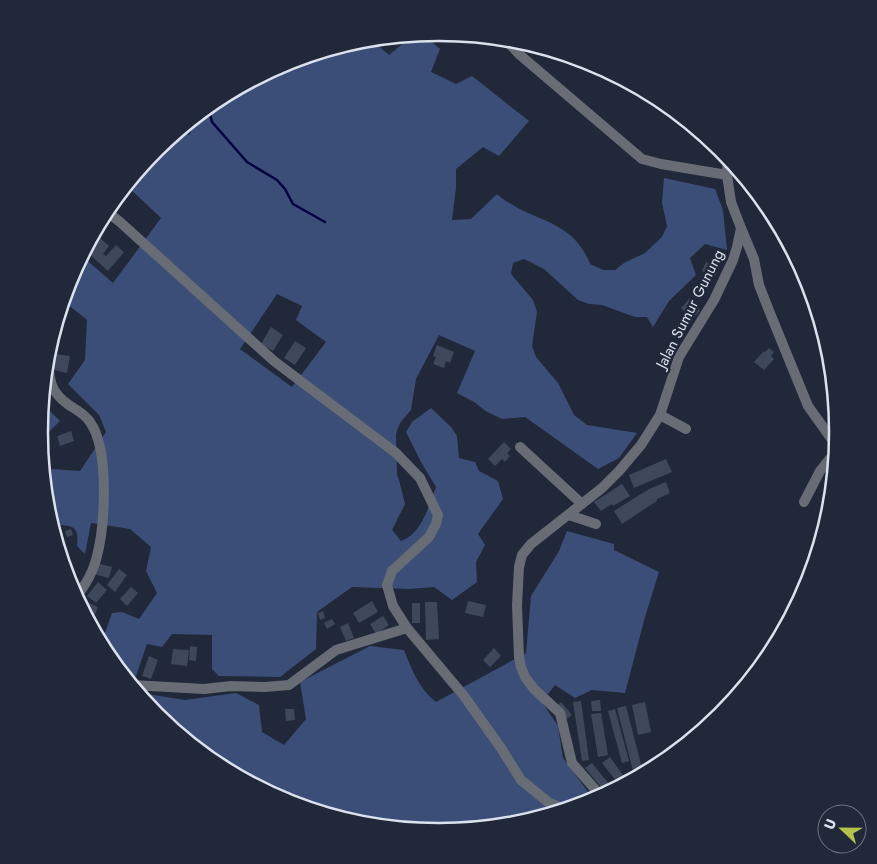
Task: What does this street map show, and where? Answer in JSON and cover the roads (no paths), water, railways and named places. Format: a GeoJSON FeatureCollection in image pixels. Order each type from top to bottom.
{"type":"FeatureCollection","features":[{"type":"Feature","properties":{"kind":"street"},"geometry":{"type":"LineString","coordinates":[[514,49],[642,159],[680,168],[727,175]]}},
{"type":"Feature","properties":{"kind":"street"},"geometry":{"type":"LineString","coordinates":[[727,169],[731,202],[754,259],[759,285],[808,406],[829,435]]}},
{"type":"Feature","properties":{"kind":"street"},"geometry":{"type":"LineString","coordinates":[[113,217],[274,361],[396,453],[420,478],[438,515],[436,524],[429,537],[392,571],[387,585],[392,606],[407,628],[464,696],[501,748],[520,780],[554,805]]}},
{"type":"Feature","properties":{"kind":"street","name":"Jalan Sumur Gunung"},"geometry":{"type":"LineString","coordinates":[[595,790],[572,763],[560,713],[534,689],[525,677],[519,657],[518,567],[522,555],[531,544],[569,515],[619,471],[641,445],[660,415],[680,356],[714,300],[734,260],[741,228]]}},
{"type":"Feature","properties":{"kind":"street"},"geometry":{"type":"LineString","coordinates":[[734,260],[754,259]]}},
{"type":"Feature","properties":{"kind":"street"},"geometry":{"type":"LineString","coordinates":[[51,379],[53,389],[58,396],[90,421],[99,442],[104,491],[100,543],[92,570],[81,589]]}},
{"type":"Feature","properties":{"kind":"street"},"geometry":{"type":"LineString","coordinates":[[660,415],[686,429]]}},
{"type":"Feature","properties":{"kind":"street"},"geometry":{"type":"LineString","coordinates":[[520,446],[582,504]]}},
{"type":"Feature","properties":{"kind":"street"},"geometry":{"type":"LineString","coordinates":[[804,502],[820,471],[828,461]]}},
{"type":"Feature","properties":{"kind":"street"},"geometry":{"type":"LineString","coordinates":[[569,515],[596,524]]}},
{"type":"Feature","properties":{"kind":"street"},"geometry":{"type":"LineString","coordinates":[[141,685],[204,688],[289,685],[336,650],[407,628]]}},
{"type":"Feature","properties":{"kind":"waterway"},"geometry":{"type":"LineString","coordinates":[[210,115],[212,122],[247,162],[277,180],[285,189],[293,204],[325,222]]}}]}
